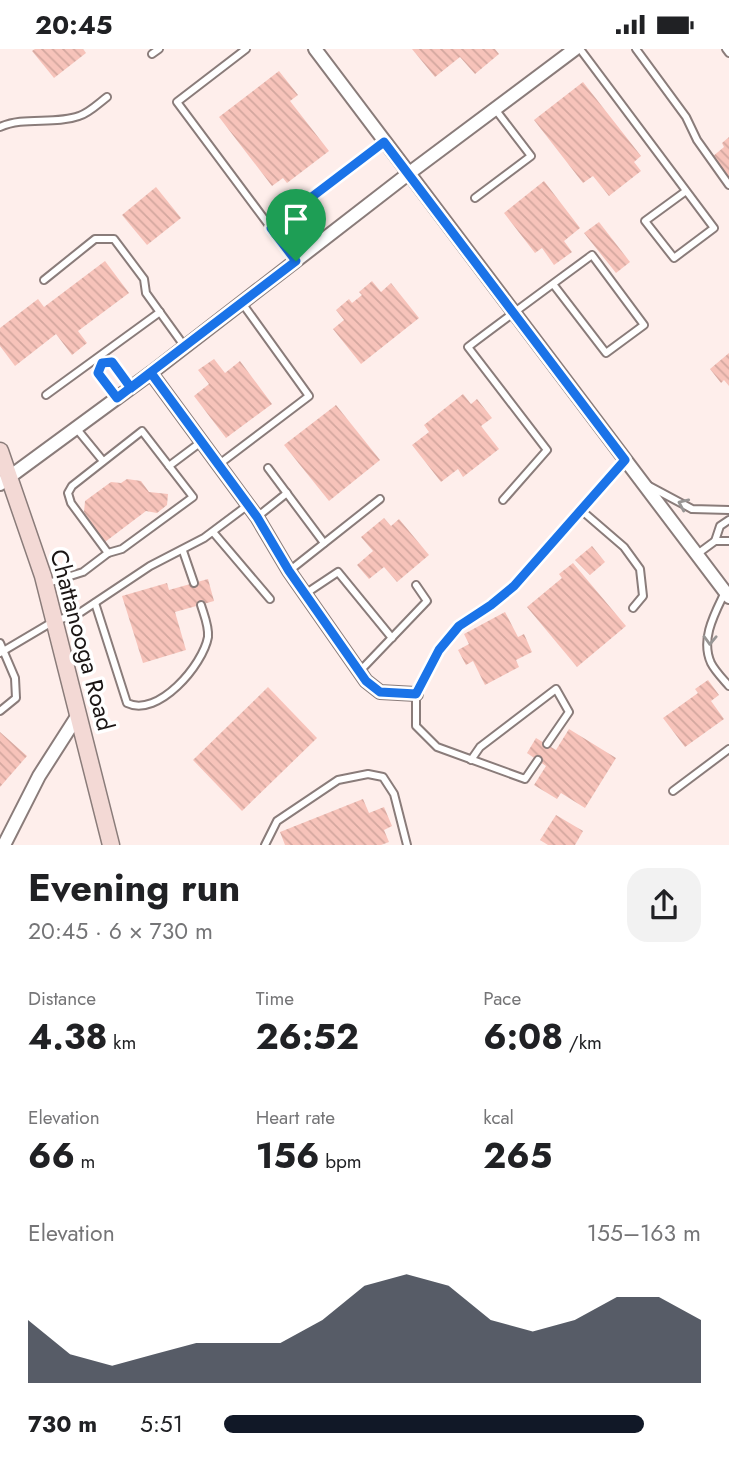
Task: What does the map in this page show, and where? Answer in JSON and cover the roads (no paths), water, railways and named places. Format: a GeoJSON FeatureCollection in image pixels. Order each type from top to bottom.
{"type":"FeatureCollection","features":[{"type":"Feature","properties":{"kind":"main road","name":"Chattanooga Road"},"geometry":{"type":"LineString","coordinates":[[0,451],[5,480],[46,584],[111,845]]}},
{"type":"Feature","properties":{"kind":"street"},"geometry":{"type":"LineString","coordinates":[[315,49],[727,594]]}},
{"type":"Feature","properties":{"kind":"street"},"geometry":{"type":"LineString","coordinates":[[5,480],[151,373],[408,174],[578,49]]}},
{"type":"Feature","properties":{"kind":"street"},"geometry":{"type":"LineString","coordinates":[[151,373],[257,517],[289,571],[366,681],[380,692],[416,694]]}},
{"type":"Feature","properties":{"kind":"street"},"geometry":{"type":"LineString","coordinates":[[4,845],[39,776],[78,715]]}},
{"type":"Feature","properties":{"kind":"lane"},"geometry":{"type":"LineString","coordinates":[[152,54],[159,49]]}},
{"type":"Feature","properties":{"kind":"lane"},"geometry":{"type":"LineString","coordinates":[[246,49],[177,102],[296,261]]}},
{"type":"Feature","properties":{"kind":"lane"},"geometry":{"type":"LineString","coordinates":[[578,49],[686,191],[714,229],[674,258],[645,221],[686,191]]}},
{"type":"Feature","properties":{"kind":"lane"},"geometry":{"type":"LineString","coordinates":[[636,49],[686,117],[697,140],[729,185]]}},
{"type":"Feature","properties":{"kind":"lane"},"geometry":{"type":"LineString","coordinates":[[0,127],[11,122],[79,116],[107,97]]}},
{"type":"Feature","properties":{"kind":"lane"},"geometry":{"type":"LineString","coordinates":[[475,198],[531,156],[495,109]]}},
{"type":"Feature","properties":{"kind":"lane"},"geometry":{"type":"LineString","coordinates":[[271,228],[384,142]]}},
{"type":"Feature","properties":{"kind":"lane"},"geometry":{"type":"LineString","coordinates":[[44,280],[95,239],[114,240],[144,279],[146,293],[185,347]]}},
{"type":"Feature","properties":{"kind":"lane"},"geometry":{"type":"LineString","coordinates":[[503,500],[547,450],[468,347],[592,255],[644,325],[606,353],[553,284]]}},
{"type":"Feature","properties":{"kind":"lane"},"geometry":{"type":"LineString","coordinates":[[218,465],[309,396],[242,303]]}},
{"type":"Feature","properties":{"kind":"lane"},"geometry":{"type":"LineString","coordinates":[[46,395],[99,360],[160,312]]}},
{"type":"Feature","properties":{"kind":"lane"},"geometry":{"type":"LineString","coordinates":[[99,360],[112,362],[131,388]]}},
{"type":"Feature","properties":{"kind":"lane"},"geometry":{"type":"LineString","coordinates":[[99,360],[98,373],[117,398]]}},
{"type":"Feature","properties":{"kind":"lane"},"geometry":{"type":"LineString","coordinates":[[76,428],[103,461]]}},
{"type":"Feature","properties":{"kind":"lane"},"geometry":{"type":"LineString","coordinates":[[46,584],[83,572],[108,553],[122,549],[193,497],[142,431],[72,485],[68,493],[71,503],[108,553]]}},
{"type":"Feature","properties":{"kind":"lane"},"geometry":{"type":"LineString","coordinates":[[169,466],[201,442]]}},
{"type":"Feature","properties":{"kind":"lane"},"geometry":{"type":"LineString","coordinates":[[538,760],[525,779],[437,747],[416,726],[416,694],[439,650],[459,626],[514,586],[625,460]]}},
{"type":"Feature","properties":{"kind":"lane"},"geometry":{"type":"LineString","coordinates":[[268,468],[324,543]]}},
{"type":"Feature","properties":{"kind":"lane"},"geometry":{"type":"LineString","coordinates":[[642,482],[692,509],[729,510]]}},
{"type":"Feature","properties":{"kind":"lane"},"geometry":{"type":"LineString","coordinates":[[257,517],[286,493]]}},
{"type":"Feature","properties":{"kind":"lane"},"geometry":{"type":"LineString","coordinates":[[289,571],[380,499]]}},
{"type":"Feature","properties":{"kind":"lane"},"geometry":{"type":"LineString","coordinates":[[2,651],[54,621],[78,614],[150,566],[183,551],[213,532],[248,505]]}},
{"type":"Feature","properties":{"kind":"lane"},"geometry":{"type":"LineString","coordinates":[[581,510],[624,547],[640,569],[643,596],[632,608]]}},
{"type":"Feature","properties":{"kind":"lane"},"geometry":{"type":"LineString","coordinates":[[696,555],[715,541],[720,527],[729,520]]}},
{"type":"Feature","properties":{"kind":"lane"},"geometry":{"type":"LineString","coordinates":[[213,532],[270,599]]}},
{"type":"Feature","properties":{"kind":"lane"},"geometry":{"type":"LineString","coordinates":[[715,541],[729,541]]}},
{"type":"Feature","properties":{"kind":"lane"},"geometry":{"type":"LineString","coordinates":[[183,551],[194,583]]}},
{"type":"Feature","properties":{"kind":"lane"},"geometry":{"type":"LineString","coordinates":[[305,594],[338,572],[391,639]]}},
{"type":"Feature","properties":{"kind":"lane"},"geometry":{"type":"LineString","coordinates":[[359,672],[428,601],[416,586]]}},
{"type":"Feature","properties":{"kind":"lane"},"geometry":{"type":"LineString","coordinates":[[727,594],[715,611],[707,639],[711,662],[729,686]]}},
{"type":"Feature","properties":{"kind":"lane"},"geometry":{"type":"LineString","coordinates":[[95,603],[127,703],[135,708],[156,702],[178,687],[204,650],[208,628],[201,605]]}},
{"type":"Feature","properties":{"kind":"lane"},"geometry":{"type":"LineString","coordinates":[[0,643],[15,678],[16,698],[0,711]]}},
{"type":"Feature","properties":{"kind":"lane"},"geometry":{"type":"LineString","coordinates":[[471,759],[480,747],[556,689],[569,712],[547,744]]}},
{"type":"Feature","properties":{"kind":"lane"},"geometry":{"type":"LineString","coordinates":[[673,791],[729,749]]}},
{"type":"Feature","properties":{"kind":"lane"},"geometry":{"type":"LineString","coordinates":[[265,845],[277,821],[338,781],[368,774],[383,778],[394,794],[407,845]]}}]}
